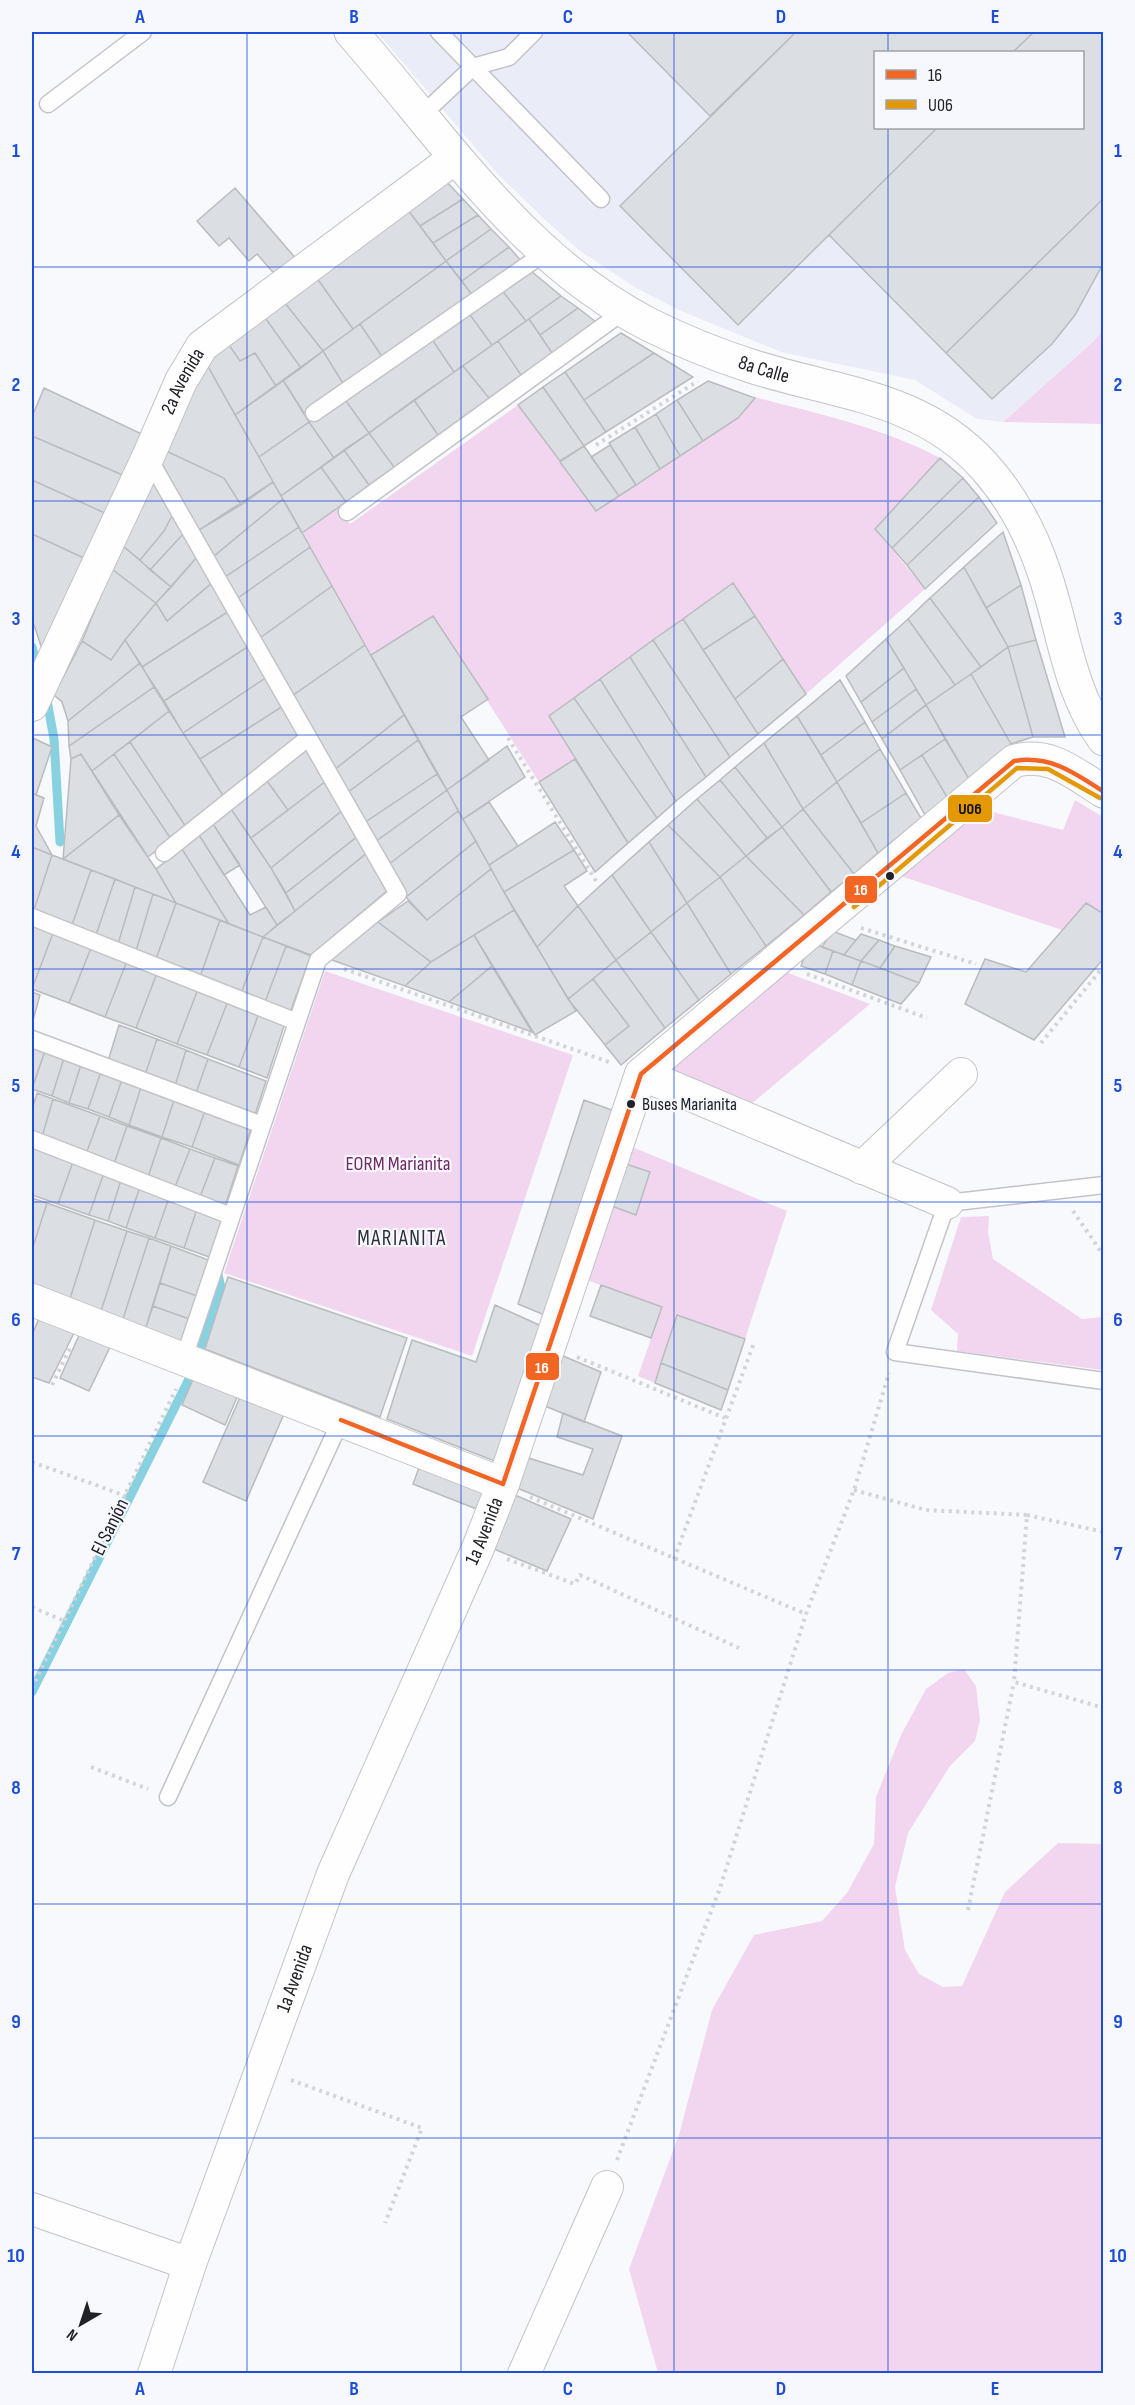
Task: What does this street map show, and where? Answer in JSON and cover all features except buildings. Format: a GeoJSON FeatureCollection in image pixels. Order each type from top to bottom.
{"type":"FeatureCollection","features":[{"type":"Feature","properties":{"kind":"main road","name":"8a Calle"},"geometry":{"type":"LineString","coordinates":[[351,32],[508,216],[579,280],[624,311],[681,339],[732,360],[901,407],[948,436],[983,465],[1009,498],[1039,556],[1075,687],[1093,724],[1104,739]]}},
{"type":"Feature","properties":{"kind":"street","name":"2a Avenida"},"geometry":{"type":"LineString","coordinates":[[35,697],[148,457],[181,381],[202,346],[456,157]]}},
{"type":"Feature","properties":{"kind":"street"},"geometry":{"type":"LineString","coordinates":[[947,1203],[641,1074],[1014,761],[1034,757],[1058,764],[1104,792]]}},
{"type":"Feature","properties":{"kind":"street","name":"1a Avenida"},"geometry":{"type":"LineString","coordinates":[[154,2373],[190,2264],[333,1874],[478,1548],[503,1484],[641,1074]]}},
{"type":"Feature","properties":{"kind":"street"},"geometry":{"type":"LineString","coordinates":[[862,1168],[961,1074]]}},
{"type":"Feature","properties":{"kind":"street"},"geometry":{"type":"LineString","coordinates":[[32,1300],[193,1368],[341,1420],[503,1484]]}},
{"type":"Feature","properties":{"kind":"street"},"geometry":{"type":"LineString","coordinates":[[524,2373],[607,2187]]}},
{"type":"Feature","properties":{"kind":"street"},"geometry":{"type":"LineString","coordinates":[[32,2209],[190,2264]]}},
{"type":"Feature","properties":{"kind":"lane"},"geometry":{"type":"LineString","coordinates":[[48,104],[143,32]]}},
{"type":"Feature","properties":{"kind":"lane"},"geometry":{"type":"LineString","coordinates":[[439,32],[601,199]]}},
{"type":"Feature","properties":{"kind":"lane"},"geometry":{"type":"LineString","coordinates":[[422,115],[473,67],[509,57],[534,32]]}},
{"type":"Feature","properties":{"kind":"lane"},"geometry":{"type":"LineString","coordinates":[[314,413],[546,252]]}},
{"type":"Feature","properties":{"kind":"lane"},"geometry":{"type":"LineString","coordinates":[[347,512],[624,311]]}},
{"type":"Feature","properties":{"kind":"lane"},"geometry":{"type":"LineString","coordinates":[[148,457],[398,894],[318,960],[231,1216],[193,1368]]}},
{"type":"Feature","properties":{"kind":"lane"},"geometry":{"type":"LineString","coordinates":[[164,853],[308,738]]}},
{"type":"Feature","properties":{"kind":"lane"},"geometry":{"type":"LineString","coordinates":[[32,917],[297,1022]]}},
{"type":"Feature","properties":{"kind":"lane"},"geometry":{"type":"LineString","coordinates":[[32,1039],[262,1125]]}},
{"type":"Feature","properties":{"kind":"lane"},"geometry":{"type":"LineString","coordinates":[[32,1139],[231,1216]]}},
{"type":"Feature","properties":{"kind":"lane"},"geometry":{"type":"LineString","coordinates":[[1104,1185],[947,1203],[895,1352],[1104,1380]]}},
{"type":"Feature","properties":{"kind":"lane"},"geometry":{"type":"LineString","coordinates":[[168,1797],[341,1420]]}},
{"type":"Feature","properties":{"kind":"path"},"geometry":{"type":"LineString","coordinates":[[596,444],[732,360]]}},
{"type":"Feature","properties":{"kind":"path"},"geometry":{"type":"LineString","coordinates":[[508,738],[596,881]]}},
{"type":"Feature","properties":{"kind":"path"},"geometry":{"type":"LineString","coordinates":[[829,918],[976,964]]}},
{"type":"Feature","properties":{"kind":"path"},"geometry":{"type":"LineString","coordinates":[[318,960],[641,1074]]}},
{"type":"Feature","properties":{"kind":"path"},"geometry":{"type":"LineString","coordinates":[[775,962],[927,1018]]}},
{"type":"Feature","properties":{"kind":"path"},"geometry":{"type":"LineString","coordinates":[[1041,1043],[1104,966]]}},
{"type":"Feature","properties":{"kind":"path"},"geometry":{"type":"LineString","coordinates":[[1059,1190],[1104,1256]]}},
{"type":"Feature","properties":{"kind":"path"},"geometry":{"type":"LineString","coordinates":[[52,1385],[83,1320]]}},
{"type":"Feature","properties":{"kind":"path"},"geometry":{"type":"LineString","coordinates":[[674,1559],[754,1343]]}},
{"type":"Feature","properties":{"kind":"path"},"geometry":{"type":"LineString","coordinates":[[548,1345],[725,1418]]}},
{"type":"Feature","properties":{"kind":"path"},"geometry":{"type":"LineString","coordinates":[[607,2187],[720,1888],[806,1614],[854,1490],[895,1352]]}},
{"type":"Feature","properties":{"kind":"path","name":"El Sanjón"},"geometry":{"type":"LineString","coordinates":[[32,1688],[126,1496],[193,1368]]}},
{"type":"Feature","properties":{"kind":"path"},"geometry":{"type":"LineString","coordinates":[[32,1462],[126,1496]]}},
{"type":"Feature","properties":{"kind":"path"},"geometry":{"type":"LineString","coordinates":[[503,1484],[806,1614]]}},
{"type":"Feature","properties":{"kind":"path"},"geometry":{"type":"LineString","coordinates":[[854,1490],[926,1510],[1027,1515],[1104,1532]]}},
{"type":"Feature","properties":{"kind":"path"},"geometry":{"type":"LineString","coordinates":[[968,1910],[1014,1682],[1027,1515]]}},
{"type":"Feature","properties":{"kind":"path"},"geometry":{"type":"LineString","coordinates":[[478,1548],[575,1584],[580,1575],[739,1648]]}},
{"type":"Feature","properties":{"kind":"path"},"geometry":{"type":"LineString","coordinates":[[32,1607],[64,1621]]}},
{"type":"Feature","properties":{"kind":"path"},"geometry":{"type":"LineString","coordinates":[[1014,1682],[1104,1708]]}},
{"type":"Feature","properties":{"kind":"path"},"geometry":{"type":"LineString","coordinates":[[91,1767],[168,1797]]}},
{"type":"Feature","properties":{"kind":"path"},"geometry":{"type":"LineString","coordinates":[[262,2069],[422,2128],[385,2223]]}},
{"type":"Feature","properties":{"kind":"shaded area"},"geometry":{"type":"Polygon","coordinates":[[[377,32],[1103,32],[1103,330],[1094,341],[1003,422],[977,419],[915,380],[781,352],[681,311],[636,288],[580,251],[496,172],[377,32]]]}},
{"type":"Feature","properties":{"kind":"green space"},"geometry":{"type":"Polygon","coordinates":[[[1103,330],[1103,424],[1003,422],[1094,341],[1103,330]]]}},
{"type":"Feature","properties":{"kind":"green space"},"geometry":{"type":"Polygon","coordinates":[[[754,397],[872,430],[940,458],[875,529],[925,589],[806,694],[733,583],[549,716],[575,759],[539,782],[433,616],[371,655],[302,533],[338,508],[350,524],[518,405],[596,511],[738,418],[754,397]]]}},
{"type":"Feature","properties":{"kind":"green space"},"geometry":{"type":"Polygon","coordinates":[[[1075,800],[1103,817],[1103,914],[1086,903],[1062,930],[898,875],[977,808],[1063,830],[1075,800]]]}},
{"type":"Feature","properties":{"kind":"green space"},"geometry":{"type":"Polygon","coordinates":[[[775,968],[870,1004],[743,1111],[651,1072],[775,968]]]}},
{"type":"Feature","properties":{"kind":"green space","name":"EORM Marianita"},"geometry":{"type":"Polygon","coordinates":[[[325,971],[573,1055],[472,1356],[224,1273],[325,971]]]}},
{"type":"Feature","properties":{"kind":"green space"},"geometry":{"type":"Polygon","coordinates":[[[625,1144],[787,1211],[745,1339],[677,1315],[655,1383],[638,1376],[662,1307],[581,1278],[606,1204],[636,1215],[650,1173],[620,1162],[625,1144]]]}},
{"type":"Feature","properties":{"kind":"green space"},"geometry":{"type":"Polygon","coordinates":[[[989,1216],[988,1232],[993,1259],[1082,1319],[1103,1317],[1103,1370],[957,1351],[958,1334],[931,1310],[961,1217],[989,1216]]]}},
{"type":"Feature","properties":{"kind":"green space"},"geometry":{"type":"Polygon","coordinates":[[[964,1669],[976,1686],[980,1720],[975,1741],[950,1766],[908,1833],[895,1887],[905,1950],[919,1974],[943,1987],[962,1986],[1005,1892],[1058,1843],[1103,1844],[1103,2373],[658,2373],[629,2269],[679,2135],[712,2010],[754,1935],[822,1921],[847,1893],[874,1844],[876,1797],[901,1735],[926,1689],[948,1673],[964,1669]]]}},
{"type":"Feature","properties":{"kind":"waterway"},"geometry":{"type":"LineString","coordinates":[[32,647],[38,670]]}},
{"type":"Feature","properties":{"kind":"waterway"},"geometry":{"type":"LineString","coordinates":[[46,695],[54,739],[60,842]]}},
{"type":"Feature","properties":{"kind":"waterway"},"geometry":{"type":"LineString","coordinates":[[32,1692],[191,1375],[221,1287],[218,1275]]}},
{"type":"Feature","properties":{"kind":"transit line","name":"16"},"geometry":{"type":"LineString","coordinates":[[341,1420],[503,1484],[641,1074],[1014,761],[1051,763],[1072,772],[1104,792]]}},
{"type":"Feature","properties":{"kind":"transit line","name":"U06"},"geometry":{"type":"LineString","coordinates":[[854,907],[1017,768],[1048,769],[1100,798]]}},
{"type":"Feature","properties":{"kind":"place","name":"Buses Marianita"},"geometry":{"type":"Point","coordinates":[631,1104]}},
{"type":"Feature","properties":{"kind":"district","name":"MARIANITA"},"geometry":{"type":"Point","coordinates":[402,1238]}}]}
